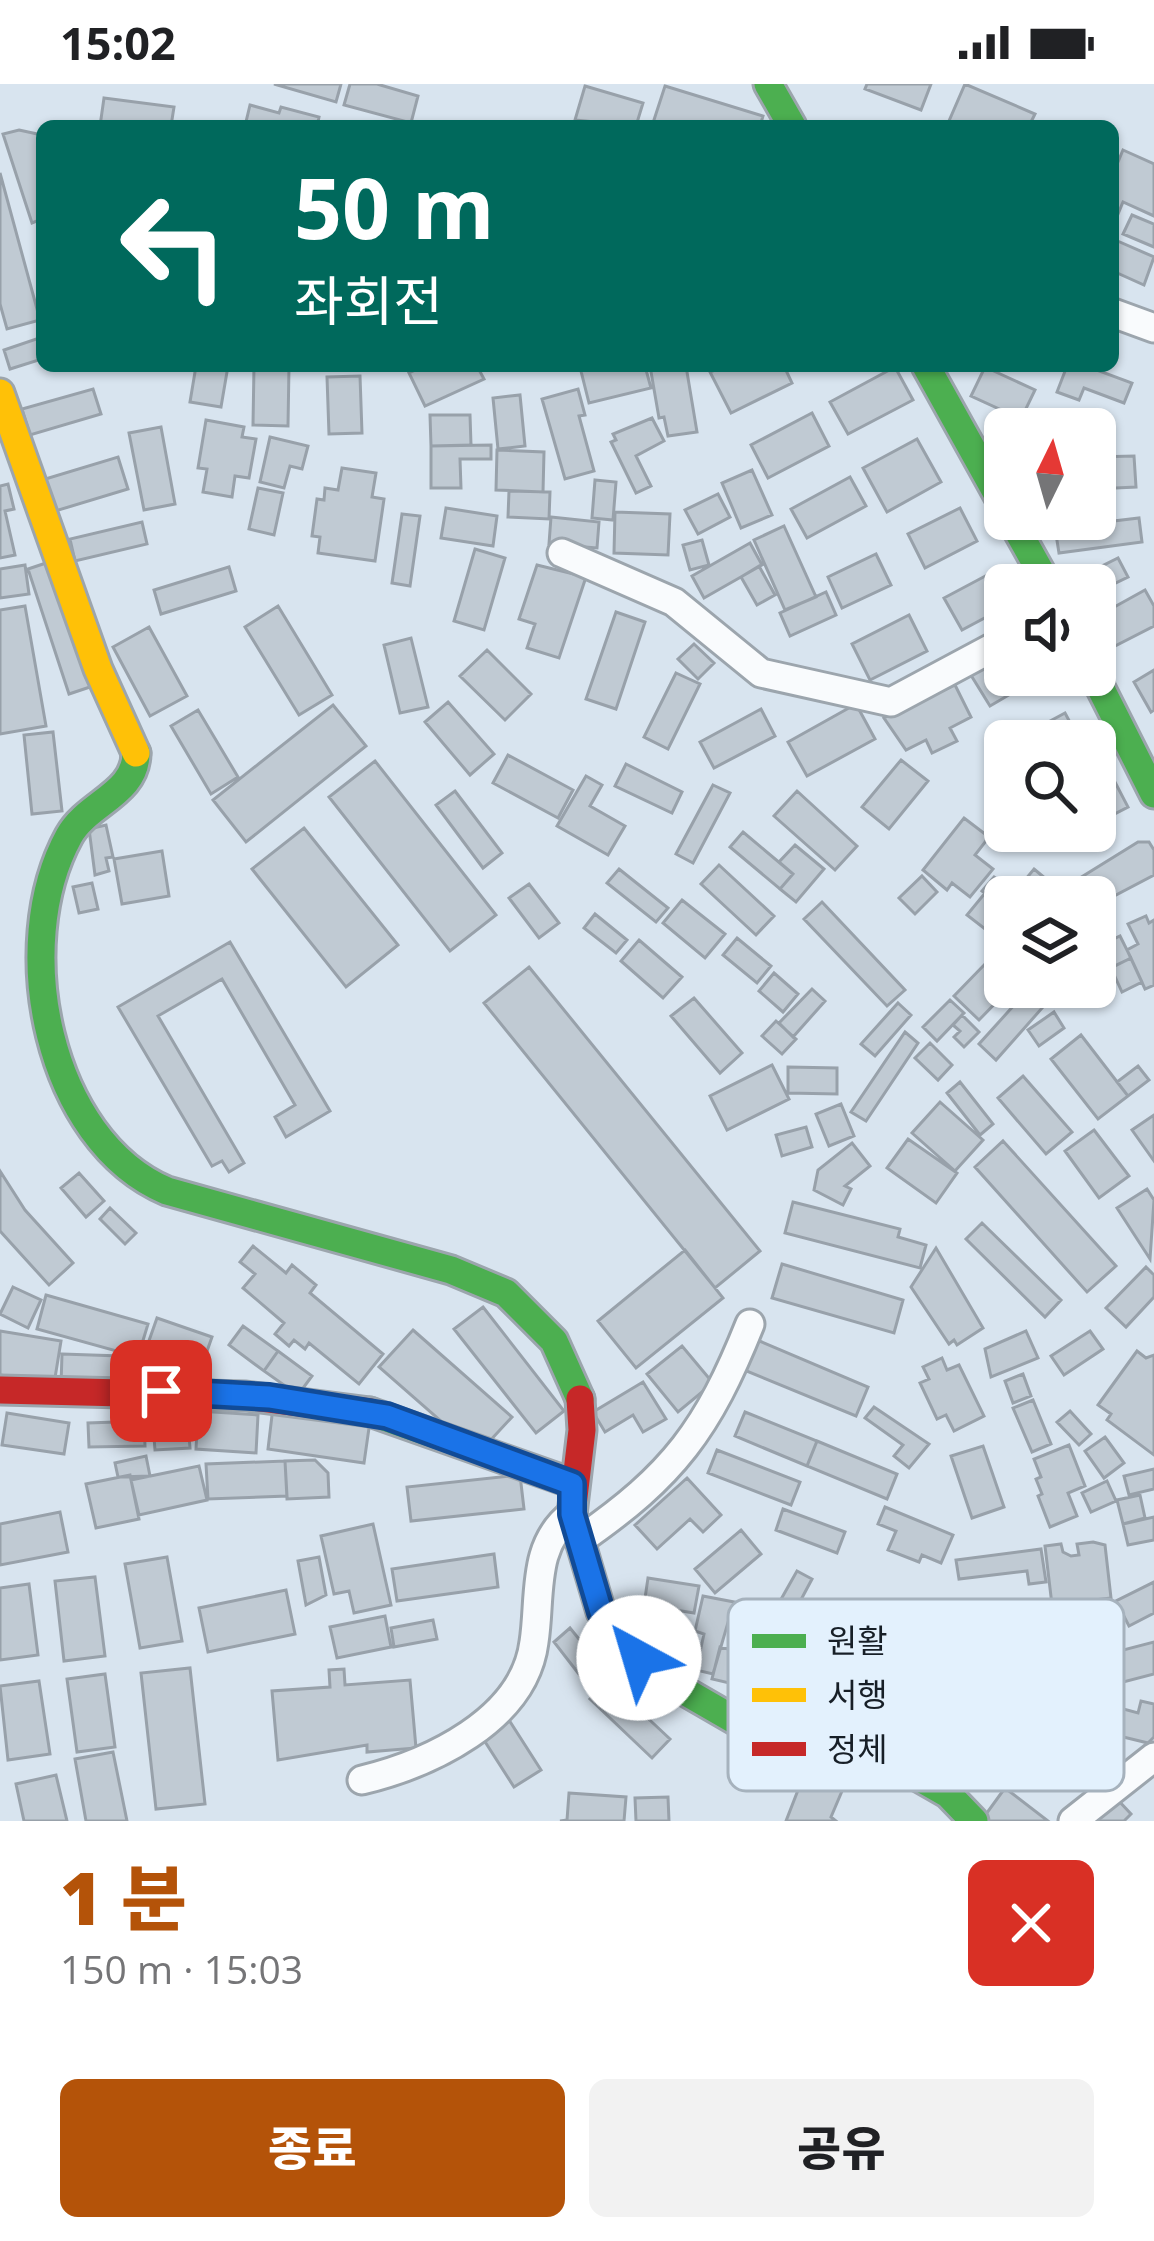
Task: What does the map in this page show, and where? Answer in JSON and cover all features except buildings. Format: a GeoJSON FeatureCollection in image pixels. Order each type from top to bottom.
{"type":"FeatureCollection","features":[{"type":"Feature","properties":{"kind":"street"},"geometry":{"type":"LineString","coordinates":[[768,84],[789,120]]}},
{"type":"Feature","properties":{"kind":"street"},"geometry":{"type":"LineString","coordinates":[[1119,315],[1154,328]]}},
{"type":"Feature","properties":{"kind":"street"},"geometry":{"type":"LineString","coordinates":[[929,372],[984,470]]}},
{"type":"Feature","properties":{"kind":"street"},"geometry":{"type":"LineString","coordinates":[[0,393],[101,676],[136,749],[137,772],[128,784],[102,797],[69,834],[52,890],[44,967],[49,1034],[87,1124],[128,1174],[167,1190],[451,1270],[506,1293],[554,1340],[579,1388],[583,1430],[572,1484],[576,1527],[601,1612],[639,1658],[698,1703],[728,1715]]}},
{"type":"Feature","properties":{"kind":"street"},"geometry":{"type":"LineString","coordinates":[[562,553],[674,602],[761,673],[891,702],[984,651]]}},
{"type":"Feature","properties":{"kind":"street"},"geometry":{"type":"LineString","coordinates":[[1105,696],[1154,794]]}},
{"type":"Feature","properties":{"kind":"street"},"geometry":{"type":"LineString","coordinates":[[362,1780],[410,1768],[464,1738],[504,1702],[534,1646],[536,1589],[554,1528],[576,1527],[630,1505],[694,1441],[719,1401],[750,1324]]}},
{"type":"Feature","properties":{"kind":"street"},"geometry":{"type":"LineString","coordinates":[[0,1390],[100,1398],[220,1392],[332,1404],[387,1416],[572,1484]]}},
{"type":"Feature","properties":{"kind":"street"},"geometry":{"type":"LineString","coordinates":[[1124,1781],[1154,1757]]}},
{"type":"Feature","properties":{"kind":"street"},"geometry":{"type":"LineString","coordinates":[[943,1791],[974,1821]]}},
{"type":"Feature","properties":{"kind":"street"},"geometry":{"type":"LineString","coordinates":[[1073,1821],[1111,1791]]}},
{"type":"Feature","properties":{"kind":"traffic: fast"},"geometry":{"type":"LineString","coordinates":[[768,84],[789,120]]}},
{"type":"Feature","properties":{"kind":"traffic: fast"},"geometry":{"type":"LineString","coordinates":[[929,372],[984,470]]}},
{"type":"Feature","properties":{"kind":"traffic: fast"},"geometry":{"type":"LineString","coordinates":[[1023,540],[1036,564]]}},
{"type":"Feature","properties":{"kind":"traffic: fast"},"geometry":{"type":"LineString","coordinates":[[1105,696],[1154,794]]}},
{"type":"Feature","properties":{"kind":"traffic: fast"},"geometry":{"type":"LineString","coordinates":[[136,753],[134,767],[120,789],[69,836],[51,880],[42,930],[42,983],[50,1035],[67,1085],[93,1129],[126,1166],[167,1191],[451,1270],[506,1293],[554,1341],[580,1399]]}},
{"type":"Feature","properties":{"kind":"traffic: fast"},"geometry":{"type":"LineString","coordinates":[[370,1412],[572,1483]]}},
{"type":"Feature","properties":{"kind":"traffic: fast"},"geometry":{"type":"LineString","coordinates":[[674,1685],[728,1716]]}},
{"type":"Feature","properties":{"kind":"traffic: fast"},"geometry":{"type":"LineString","coordinates":[[943,1791],[974,1821]]}},
{"type":"Feature","properties":{"kind":"traffic: slow"},"geometry":{"type":"LineString","coordinates":[[0,393],[98,669],[136,753]]}},
{"type":"Feature","properties":{"kind":"traffic: jam"},"geometry":{"type":"LineString","coordinates":[[0,1390],[246,1396],[370,1412]]}},
{"type":"Feature","properties":{"kind":"traffic: jam"},"geometry":{"type":"LineString","coordinates":[[580,1399],[582,1430],[572,1514],[601,1612],[639,1658],[674,1685]]}},
{"type":"Feature","properties":{"kind":"route"},"geometry":{"type":"LineString","coordinates":[[161,1391],[269,1397],[387,1416],[572,1484],[572,1514],[601,1612],[639,1658]]}}]}
